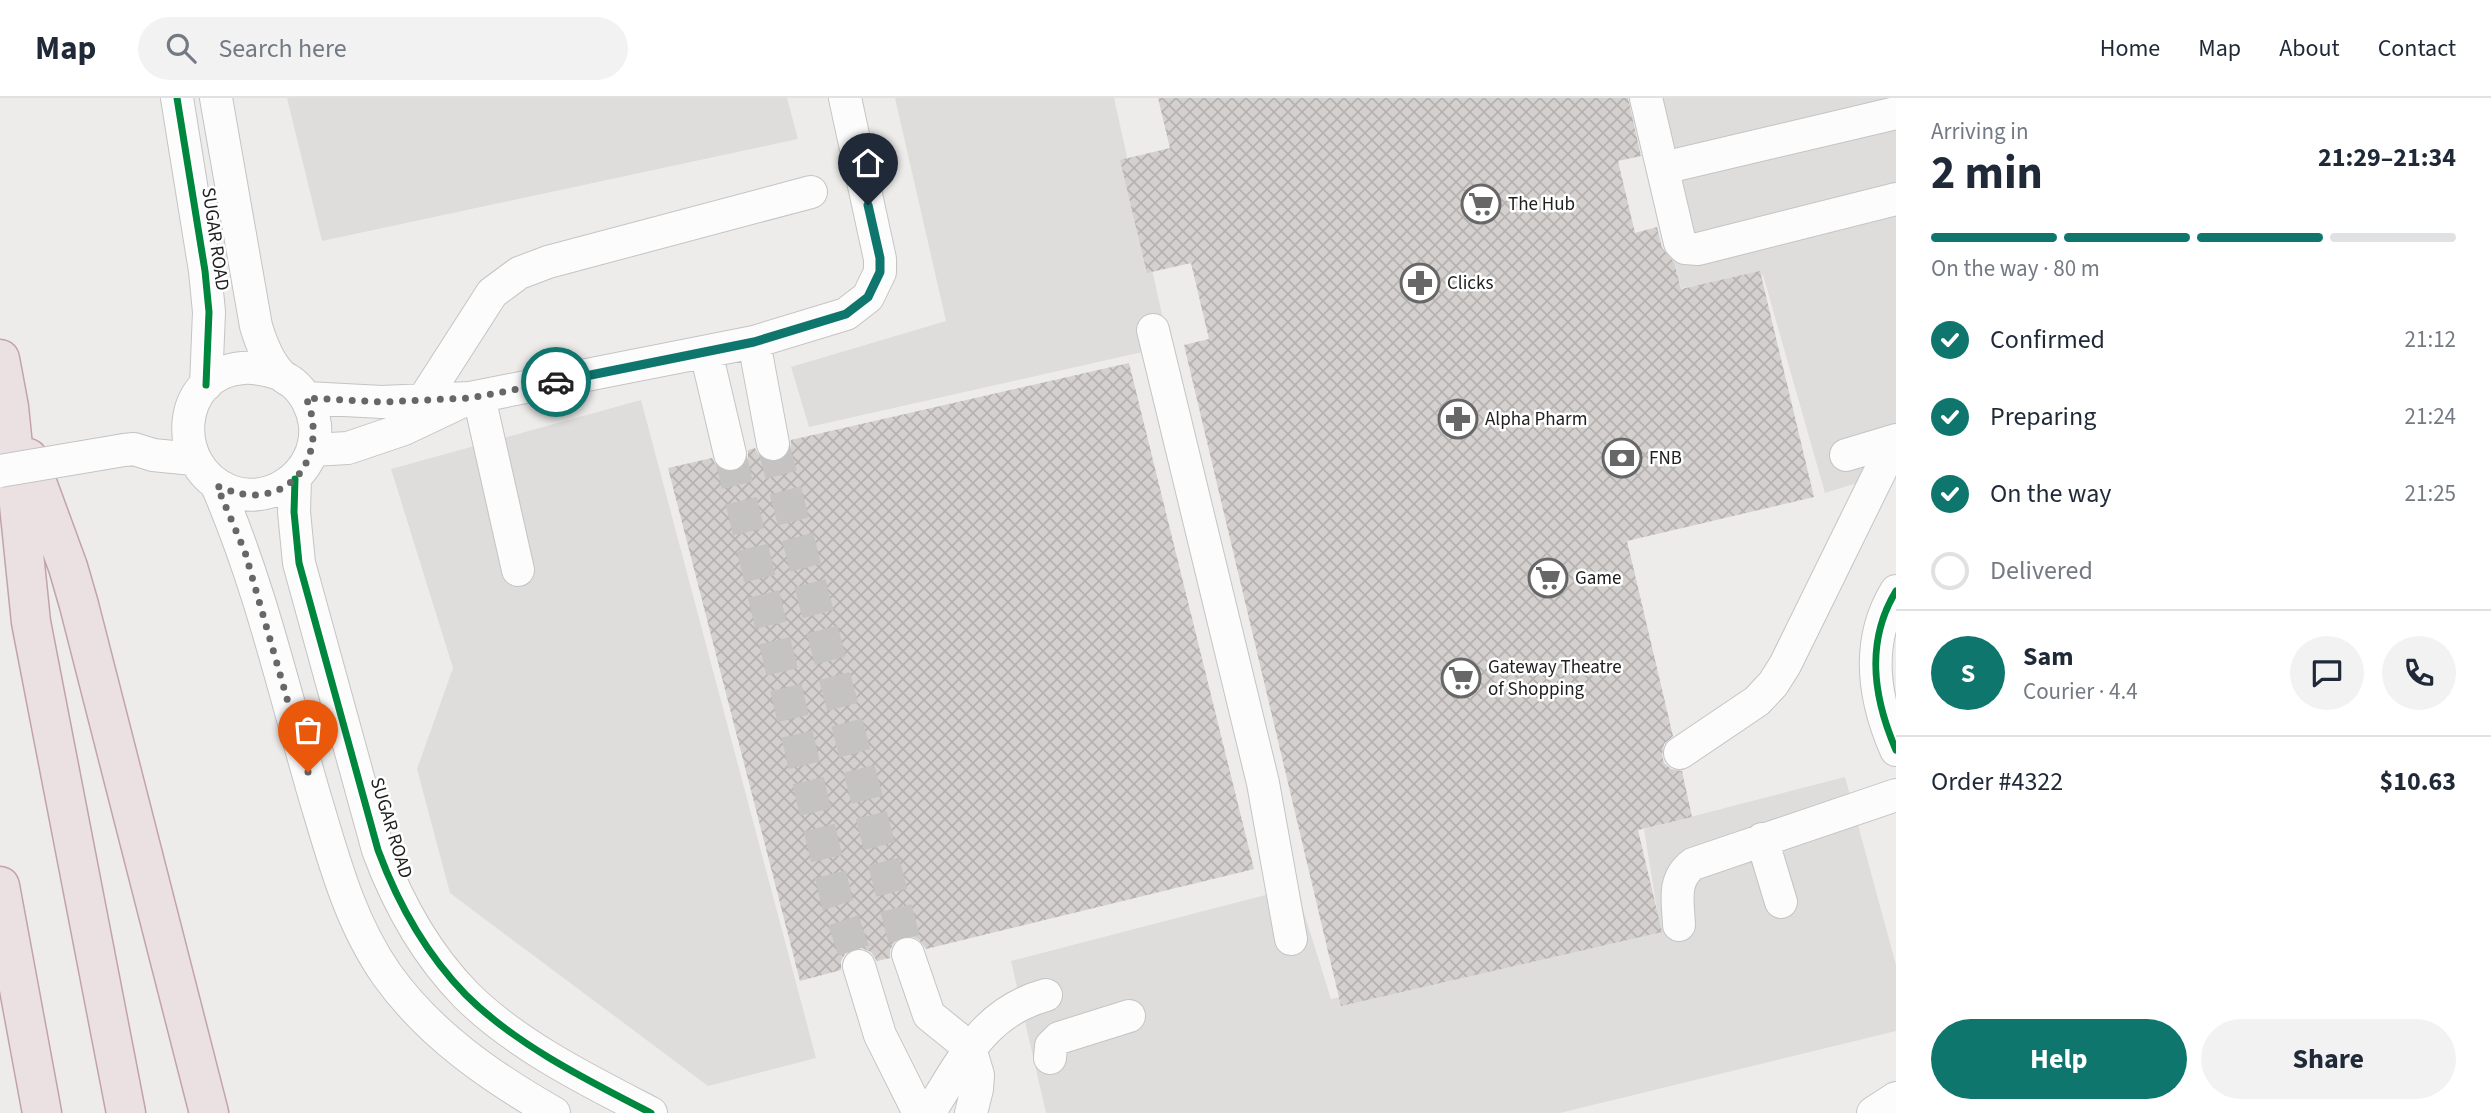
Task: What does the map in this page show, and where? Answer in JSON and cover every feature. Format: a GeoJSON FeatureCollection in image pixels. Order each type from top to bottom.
{"type":"FeatureCollection","features":[{"type":"Feature","properties":{"kind":"highway"},"geometry":{"type":"LineString","coordinates":[[0,359],[9,407],[31,622],[126,1113]]}},
{"type":"Feature","properties":{"kind":"highway"},"geometry":{"type":"LineString","coordinates":[[9,407],[68,567],[79,605],[209,1113]]}},
{"type":"Feature","properties":{"kind":"highway"},"geometry":{"type":"LineString","coordinates":[[0,886],[42,1113]]}},
{"type":"Feature","properties":{"kind":"street","name":"SUGAR ROAD"},"geometry":{"type":"LineString","coordinates":[[177,98],[205,271],[209,312],[206,385]]}},
{"type":"Feature","properties":{"kind":"street","name":"SUGAR ROAD"},"geometry":{"type":"LineString","coordinates":[[216,98],[250,299],[266,353],[280,374]]}},
{"type":"Feature","properties":{"kind":"street"},"geometry":{"type":"LineString","coordinates":[[306,398],[383,402],[483,396],[754,342],[846,314],[868,297],[880,272],[880,258],[845,98]]}},
{"type":"Feature","properties":{"kind":"street"},"geometry":{"type":"LineString","coordinates":[[1646,98],[1680,243],[1691,249],[1896,199]]}},
{"type":"Feature","properties":{"kind":"street"},"geometry":{"type":"LineString","coordinates":[[1663,168],[1896,113]]}},
{"type":"Feature","properties":{"kind":"street"},"geometry":{"type":"LineString","coordinates":[[424,398],[492,293],[519,273],[548,262],[811,192]]}},
{"type":"Feature","properties":{"kind":"street"},"geometry":{"type":"LineString","coordinates":[[1153,330],[1263,783],[1291,939]]}},
{"type":"Feature","properties":{"kind":"street"},"geometry":{"type":"LineString","coordinates":[[754,342],[773,444]]}},
{"type":"Feature","properties":{"kind":"street"},"geometry":{"type":"LineString","coordinates":[[706,352],[730,454]]}},
{"type":"Feature","properties":{"kind":"street"},"geometry":{"type":"LineString","coordinates":[[241,368],[261,368],[280,374],[295,384],[306,398],[315,424],[313,450],[295,479],[277,490],[257,495],[237,494],[217,486],[203,474],[193,459],[187,420],[194,401],[206,385],[223,373],[241,368]]}},
{"type":"Feature","properties":{"kind":"street"},"geometry":{"type":"LineString","coordinates":[[313,450],[348,448],[404,429],[483,396]]}},
{"type":"Feature","properties":{"kind":"street"},"geometry":{"type":"LineString","coordinates":[[483,396],[528,568]]}},
{"type":"Feature","properties":{"kind":"street"},"geometry":{"type":"LineString","coordinates":[[0,471],[129,450],[187,420]]}},
{"type":"Feature","properties":{"kind":"street"},"geometry":{"type":"LineString","coordinates":[[1846,455],[1895,441]]}},
{"type":"Feature","properties":{"kind":"street"},"geometry":{"type":"LineString","coordinates":[[1680,753],[1757,701],[1773,684],[1785,665],[1895,441]]}},
{"type":"Feature","properties":{"kind":"street"},"geometry":{"type":"LineString","coordinates":[[129,450],[193,459]]}},
{"type":"Feature","properties":{"kind":"street","name":"SUGAR ROAD"},"geometry":{"type":"LineString","coordinates":[[295,479],[294,512],[299,563],[378,850],[404,911],[445,972],[496,1021],[567,1067],[651,1113]]}},
{"type":"Feature","properties":{"kind":"street"},"geometry":{"type":"LineString","coordinates":[[217,486],[245,552],[343,894],[371,949],[409,1003],[446,1040],[491,1074],[554,1113]]}},
{"type":"Feature","properties":{"kind":"street"},"geometry":{"type":"LineString","coordinates":[[1896,591],[1876,641],[1875,671],[1882,712],[1896,750]]}},
{"type":"Feature","properties":{"kind":"street"},"geometry":{"type":"LineString","coordinates":[[1679,925],[1677,888],[1687,868],[1693,864],[1896,795]]}},
{"type":"Feature","properties":{"kind":"street"},"geometry":{"type":"LineString","coordinates":[[1762,839],[1780,902]]}},
{"type":"Feature","properties":{"kind":"street"},"geometry":{"type":"LineString","coordinates":[[908,954],[929,1015],[970,1048],[978,1075],[971,1113]]}},
{"type":"Feature","properties":{"kind":"street"},"geometry":{"type":"LineString","coordinates":[[859,966],[880,1035],[919,1113]]}},
{"type":"Feature","properties":{"kind":"street"},"geometry":{"type":"LineString","coordinates":[[929,1113],[970,1048],[1003,1013],[1029,999],[1046,995]]}},
{"type":"Feature","properties":{"kind":"street"},"geometry":{"type":"LineString","coordinates":[[1050,1058],[1051,1046],[1059,1038],[1129,1016]]}},
{"type":"Feature","properties":{"kind":"street"},"geometry":{"type":"LineString","coordinates":[[1873,1113],[1896,1098]]}},
{"type":"Feature","properties":{"kind":"shaded area"},"geometry":{"type":"Polygon","coordinates":[[[287,98],[787,98],[798,139],[322,241],[287,98]]]}},
{"type":"Feature","properties":{"kind":"shaded area"},"geometry":{"type":"Polygon","coordinates":[[[895,98],[1114,98],[1169,346],[809,427],[791,367],[946,321],[895,98]]]}},
{"type":"Feature","properties":{"kind":"shaded area"},"geometry":{"type":"Polygon","coordinates":[[[1632,98],[1896,98],[1896,471],[1825,493],[1763,275],[1681,288],[1632,98]]]}},
{"type":"Feature","properties":{"kind":"shaded area"},"geometry":{"type":"Polygon","coordinates":[[[641,400],[816,1058],[708,1086],[450,893],[417,769],[453,668],[391,469],[641,400]]]}},
{"type":"Feature","properties":{"kind":"shaded area"},"geometry":{"type":"Polygon","coordinates":[[[1845,777],[1896,965],[1896,1031],[1560,1113],[1046,1113],[1011,961],[1296,887],[1331,999],[1659,923],[1644,829],[1845,777]]]}},
{"type":"Feature","properties":{"kind":"building","name":"Gateway Theatre of Shopping"},"geometry":{"type":"Polygon","coordinates":[[[1158,98],[1628,98],[1641,156],[1618,161],[1635,233],[1657,227],[1662,248],[1674,262],[1681,289],[1760,271],[1814,497],[1627,541],[1673,736],[1664,744],[1662,755],[1664,763],[1671,769],[1682,771],[1692,817],[1638,830],[1662,932],[1341,1006],[1184,345],[1209,339],[1191,263],[1147,273],[1120,160],[1170,148],[1158,98]]]}},
{"type":"Feature","properties":{"kind":"building"},"geometry":{"type":"Polygon","coordinates":[[[1129,363],[1254,869],[926,949],[919,940],[903,936],[894,943],[890,958],[877,961],[871,952],[854,948],[845,954],[841,961],[841,970],[800,981],[668,468],[712,458],[717,467],[725,472],[734,472],[743,467],[748,459],[748,450],[755,448],[766,461],[777,462],[790,451],[791,440],[1129,363]]]}},
{"type":"Feature","properties":{"kind":"tunnel"},"geometry":{"type":"LineString","coordinates":[[773,444],[908,954]]}},
{"type":"Feature","properties":{"kind":"tunnel"},"geometry":{"type":"LineString","coordinates":[[730,454],[837,902],[859,966]]}},
{"type":"Feature","properties":{"kind":"cycle path"},"geometry":{"type":"LineString","coordinates":[[177,98],[205,271],[209,312],[206,385]]}},
{"type":"Feature","properties":{"kind":"cycle path"},"geometry":{"type":"LineString","coordinates":[[295,479],[294,512],[299,563],[378,850],[414,927],[438,963],[466,995],[507,1030],[554,1061],[651,1113]]}},
{"type":"Feature","properties":{"kind":"cycle path"},"geometry":{"type":"LineString","coordinates":[[1896,591],[1886,610],[1876,650],[1878,690],[1896,750]]}},
{"type":"Feature","properties":{"kind":"way so far"},"geometry":{"type":"LineString","coordinates":[[308,772],[245,552],[217,486],[237,494],[257,495],[277,490],[295,479],[306,465],[315,437],[312,410],[306,398],[383,402],[424,398],[470,398],[556,382]]}},
{"type":"Feature","properties":{"kind":"place","name":"The Hub"},"geometry":{"type":"Point","coordinates":[1481,204]}},
{"type":"Feature","properties":{"kind":"place","name":"Clicks"},"geometry":{"type":"Point","coordinates":[1420,283]}},
{"type":"Feature","properties":{"kind":"place","name":"Alpha Pharm"},"geometry":{"type":"Point","coordinates":[1458,419]}},
{"type":"Feature","properties":{"kind":"place","name":"FNB"},"geometry":{"type":"Point","coordinates":[1622,458]}},
{"type":"Feature","properties":{"kind":"place","name":"Game"},"geometry":{"type":"Point","coordinates":[1548,578]}},
{"type":"Feature","properties":{"kind":"place","name":"Gateway Theatre of Shopping"},"geometry":{"type":"Point","coordinates":[1461,678]}},
{"type":"Feature","properties":{"kind":"route"},"geometry":{"type":"LineString","coordinates":[[556,382],[754,342],[846,314],[868,297],[880,272],[880,258],[868,205]]}}]}
